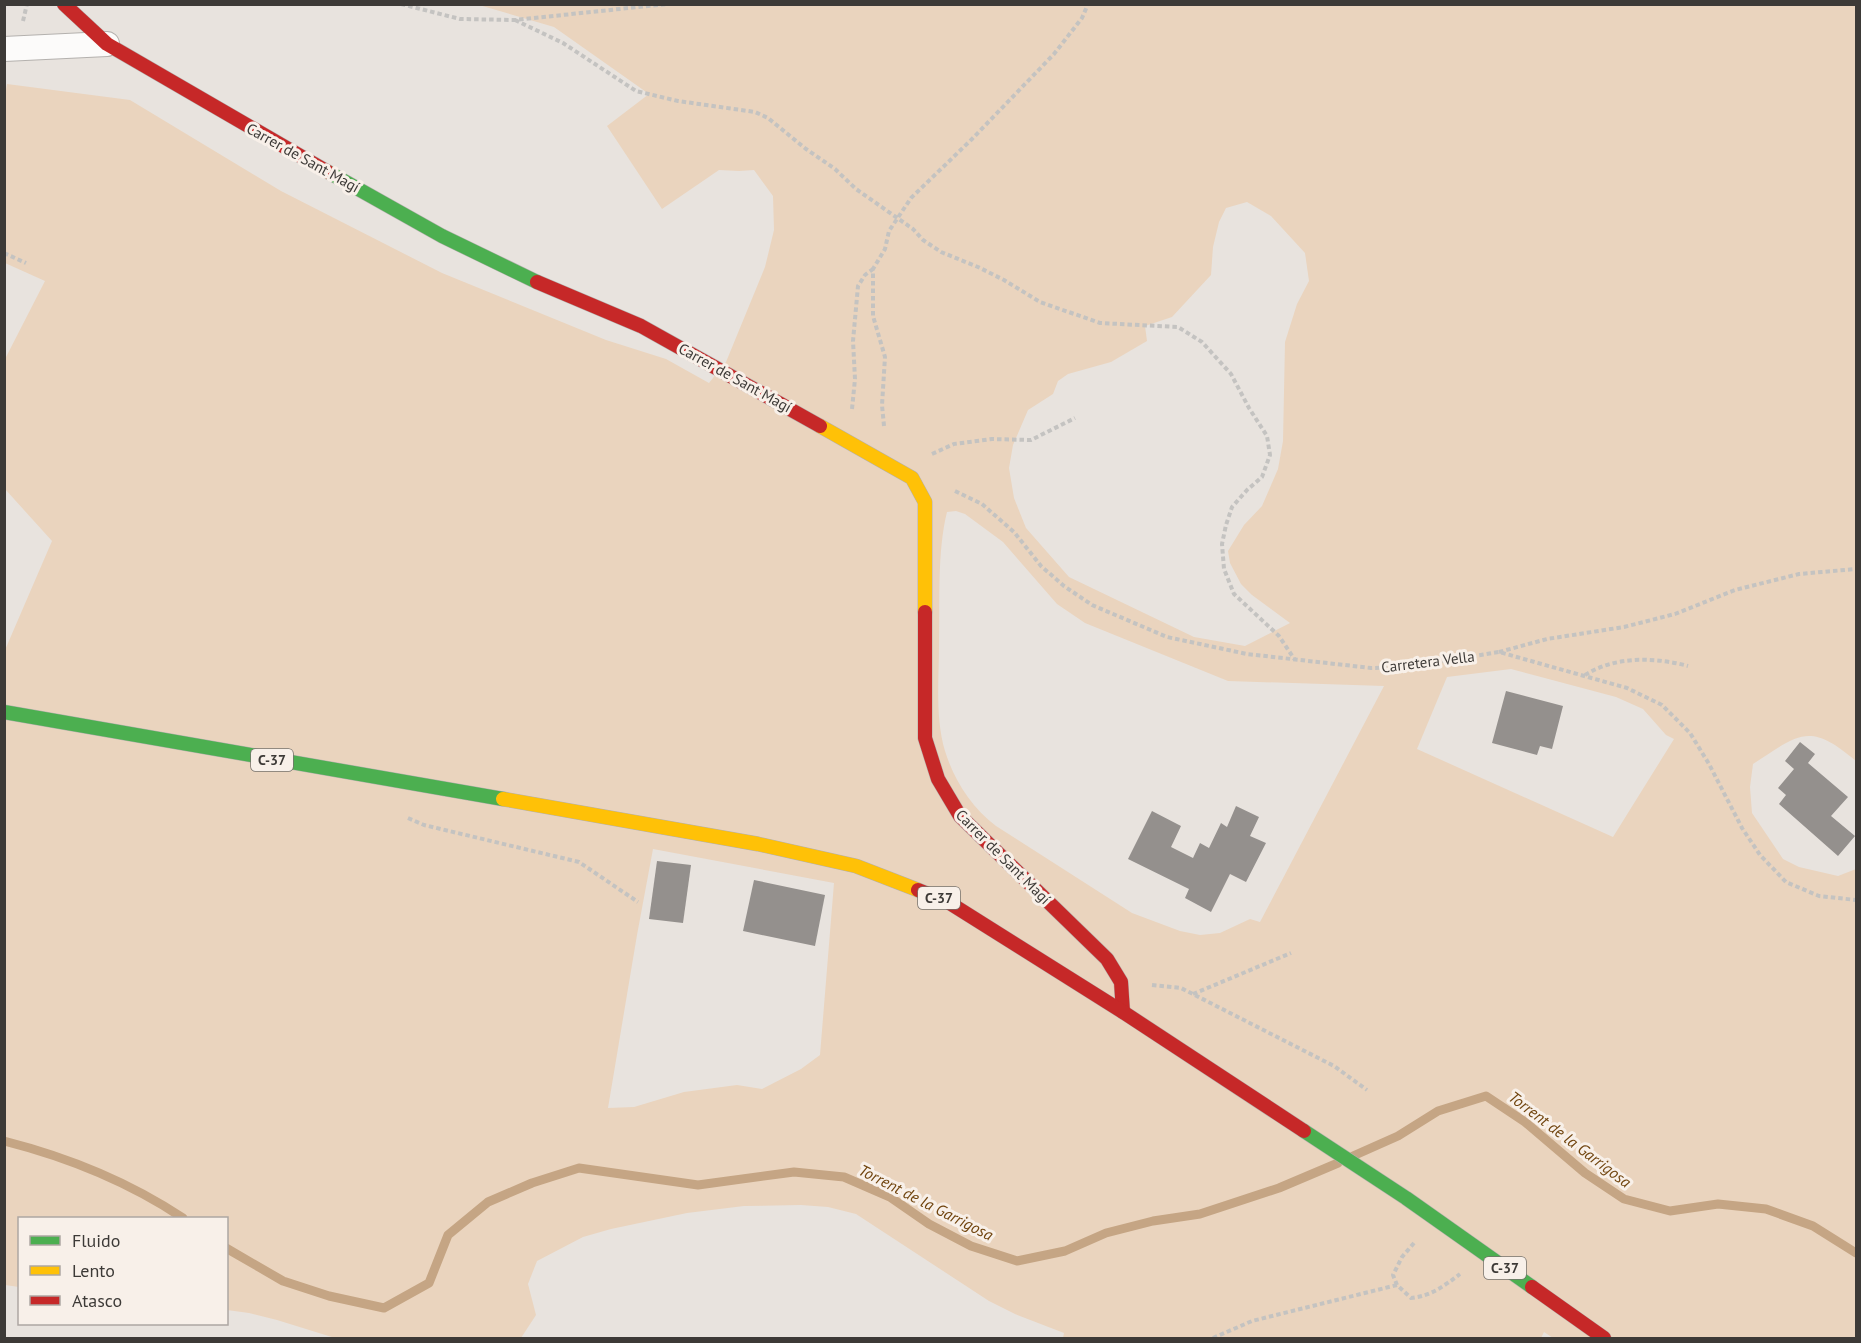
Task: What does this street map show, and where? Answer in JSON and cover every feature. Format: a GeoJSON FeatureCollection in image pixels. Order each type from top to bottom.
{"type":"FeatureCollection","features":[{"type":"Feature","properties":{"kind":"main road","name":"Carrer de Sant Magí"},"geometry":{"type":"LineString","coordinates":[[64,4],[107,44],[267,138],[442,236],[547,287],[641,326],[912,478],[925,502],[925,738],[933,768],[945,795],[960,816],[1107,959],[1121,982],[1124,1012]]}},
{"type":"Feature","properties":{"kind":"main road","name":"C-37"},"geometry":{"type":"LineString","coordinates":[[4,712],[758,844],[856,866],[948,902],[1124,1012],[1406,1198],[1604,1338]]}},
{"type":"Feature","properties":{"kind":"street"},"geometry":{"type":"LineString","coordinates":[[4,50],[107,44]]}},
{"type":"Feature","properties":{"kind":"path"},"geometry":{"type":"LineString","coordinates":[[401,4],[460,19],[515,20],[667,4]]}},
{"type":"Feature","properties":{"kind":"path"},"geometry":{"type":"LineString","coordinates":[[851,442],[855,378],[853,341],[858,285],[873,269],[885,249],[889,231],[911,198],[1054,54],[1082,18],[1088,4]]}},
{"type":"Feature","properties":{"kind":"path"},"geometry":{"type":"LineString","coordinates":[[515,20],[563,43],[636,91],[678,101],[756,112],[768,118],[835,169],[856,189],[897,217],[923,240],[941,252],[978,267],[1040,302],[1100,323],[1178,327],[1202,342],[1231,374],[1267,436],[1270,455],[1262,477],[1246,490],[1232,507],[1222,544],[1224,569],[1234,594],[1279,636],[1296,661]]}},
{"type":"Feature","properties":{"kind":"path"},"geometry":{"type":"LineString","coordinates":[[4,253],[26,263]]}},
{"type":"Feature","properties":{"kind":"path"},"geometry":{"type":"LineString","coordinates":[[873,269],[873,316],[885,357],[882,405],[886,462]]}},
{"type":"Feature","properties":{"kind":"path"},"geometry":{"type":"LineString","coordinates":[[912,478],[926,457],[954,444],[992,439],[1031,440],[1075,418]]}},
{"type":"Feature","properties":{"kind":"path","name":"Carretera Vella"},"geometry":{"type":"LineString","coordinates":[[912,478],[942,484],[982,504],[1014,532],[1041,566],[1064,586],[1092,604],[1167,637],[1247,654],[1371,668],[1406,667],[1499,652],[1627,688],[1662,705],[1689,733],[1709,764],[1742,828],[1760,855],[1786,882],[1819,896],[1857,900]]}},
{"type":"Feature","properties":{"kind":"path"},"geometry":{"type":"LineString","coordinates":[[1499,652],[1547,639],[1624,627],[1675,614],[1735,590],[1799,574],[1857,569]]}},
{"type":"Feature","properties":{"kind":"path"},"geometry":{"type":"LineString","coordinates":[[1584,676],[1594,669],[1628,661],[1668,660],[1688,666]]}},
{"type":"Feature","properties":{"kind":"path"},"geometry":{"type":"LineString","coordinates":[[406,817],[424,825],[579,862],[638,902]]}},
{"type":"Feature","properties":{"kind":"path"},"geometry":{"type":"LineString","coordinates":[[1192,994],[1291,953]]}},
{"type":"Feature","properties":{"kind":"path"},"geometry":{"type":"LineString","coordinates":[[1121,982],[1181,988],[1334,1066],[1367,1090]]}},
{"type":"Feature","properties":{"kind":"path"},"geometry":{"type":"LineString","coordinates":[[1430,1216],[1393,1275],[1397,1285],[1411,1298],[1424,1297],[1442,1287],[1485,1254]]}},
{"type":"Feature","properties":{"kind":"path"},"geometry":{"type":"LineString","coordinates":[[1213,1338],[1252,1321],[1397,1285]]}},
{"type":"Feature","properties":{"kind":"shaded area"},"geometry":{"type":"Polygon","coordinates":[[[479,5],[1856,5],[1856,761],[1827,741],[1805,736],[1782,745],[1753,764],[1750,787],[1752,813],[1783,859],[1799,867],[1838,876],[1856,869],[1856,1338],[1553,1338],[1544,1332],[1541,1338],[1063,1338],[1064,1333],[989,1301],[856,1214],[828,1207],[801,1205],[744,1206],[687,1213],[583,1237],[537,1261],[528,1284],[536,1315],[521,1338],[335,1338],[277,1320],[228,1310],[228,1217],[18,1217],[18,1287],[5,1285],[5,650],[52,541],[5,489],[4,361],[45,281],[5,263],[4,101],[7,84],[130,100],[281,191],[442,273],[606,340],[666,359],[709,383],[726,362],[765,267],[774,230],[773,196],[754,170],[719,170],[662,209],[607,126],[649,94],[554,27],[479,5]],[[1247,202],[1226,208],[1219,222],[1213,247],[1211,275],[1172,317],[1145,326],[1147,341],[1111,362],[1068,374],[1058,381],[1053,394],[1028,410],[1013,445],[1009,468],[1014,498],[1026,528],[1069,577],[1194,637],[1245,646],[1290,623],[1241,584],[1230,563],[1228,551],[1244,525],[1262,506],[1278,469],[1283,441],[1285,342],[1297,304],[1309,281],[1305,253],[1271,216],[1247,202]],[[956,511],[947,512],[942,544],[939,712],[945,751],[958,782],[971,802],[996,826],[1132,913],[1180,931],[1200,935],[1220,933],[1250,919],[1260,922],[1384,686],[1228,681],[1085,623],[1057,604],[1003,542],[965,514],[956,511]],[[1511,669],[1447,677],[1417,749],[1613,837],[1674,739],[1666,735],[1643,709],[1616,697],[1511,669]],[[653,849],[608,1108],[634,1107],[684,1092],[737,1085],[762,1089],[801,1069],[820,1055],[834,883],[653,849]]]}},
{"type":"Feature","properties":{"kind":"building"},"geometry":{"type":"Polygon","coordinates":[[[1506,691],[1563,706],[1552,749],[1540,746],[1537,755],[1492,743],[1506,691]]]}},
{"type":"Feature","properties":{"kind":"building"},"geometry":{"type":"Polygon","coordinates":[[[1800,742],[1815,754],[1808,763],[1848,797],[1831,816],[1855,836],[1838,856],[1779,804],[1786,795],[1778,788],[1794,769],[1785,761],[1800,742]]]}},
{"type":"Feature","properties":{"kind":"building"},"geometry":{"type":"Polygon","coordinates":[[[1236,806],[1259,817],[1250,836],[1266,843],[1246,882],[1230,874],[1211,912],[1185,898],[1189,889],[1128,859],[1152,811],[1181,826],[1171,847],[1193,858],[1200,843],[1209,848],[1221,823],[1227,827],[1236,806]]]}},
{"type":"Feature","properties":{"kind":"building"},"geometry":{"type":"Polygon","coordinates":[[[657,861],[691,865],[683,923],[649,919],[657,861]]]}},
{"type":"Feature","properties":{"kind":"building"},"geometry":{"type":"Polygon","coordinates":[[[754,880],[825,895],[815,946],[743,931],[754,880]]]}},
{"type":"Feature","properties":{"kind":"waterway","name":"Torrent de la Garrigosa"},"geometry":{"type":"LineString","coordinates":[[1353,1156],[1398,1136],[1438,1111],[1486,1096],[1525,1122],[1585,1173],[1624,1199],[1670,1211],[1718,1204],[1766,1209],[1813,1226],[1856,1253]]}},
{"type":"Feature","properties":{"kind":"waterway","name":"Torrent de la Garrigosa"},"geometry":{"type":"LineString","coordinates":[[4,1141],[97,1172],[141,1193],[181,1217]]}},
{"type":"Feature","properties":{"kind":"waterway","name":"Torrent de la Garrigosa"},"geometry":{"type":"LineString","coordinates":[[228,1249],[283,1281],[329,1296],[384,1308],[429,1283],[448,1235],[488,1202],[532,1183],[579,1168],[698,1185],[794,1172],[844,1177],[890,1197],[929,1224],[971,1246],[1017,1261],[1065,1251],[1106,1233],[1153,1221],[1200,1214],[1279,1188],[1338,1163]]}},
{"type":"Feature","properties":{"kind":"traffic: fast"},"geometry":{"type":"LineString","coordinates":[[328,172],[442,236],[537,282]]}},
{"type":"Feature","properties":{"kind":"traffic: fast"},"geometry":{"type":"LineString","coordinates":[[4,712],[503,799]]}},
{"type":"Feature","properties":{"kind":"traffic: fast"},"geometry":{"type":"LineString","coordinates":[[1304,1131],[1406,1198],[1532,1287]]}},
{"type":"Feature","properties":{"kind":"traffic: slow"},"geometry":{"type":"LineString","coordinates":[[820,426],[912,478],[925,502],[925,612]]}},
{"type":"Feature","properties":{"kind":"traffic: slow"},"geometry":{"type":"LineString","coordinates":[[503,799],[758,844],[856,866],[918,890]]}},
{"type":"Feature","properties":{"kind":"traffic: jam"},"geometry":{"type":"LineString","coordinates":[[64,4],[107,44],[328,172]]}},
{"type":"Feature","properties":{"kind":"traffic: jam"},"geometry":{"type":"LineString","coordinates":[[537,282],[641,326],[820,426]]}},
{"type":"Feature","properties":{"kind":"traffic: jam"},"geometry":{"type":"LineString","coordinates":[[925,612],[925,738],[938,779],[960,816],[1107,959],[1121,982],[1123,1012]]}},
{"type":"Feature","properties":{"kind":"traffic: jam"},"geometry":{"type":"LineString","coordinates":[[918,890],[948,902],[1123,1012],[1304,1131]]}},
{"type":"Feature","properties":{"kind":"traffic: jam"},"geometry":{"type":"LineString","coordinates":[[1532,1287],[1604,1338]]}}]}
